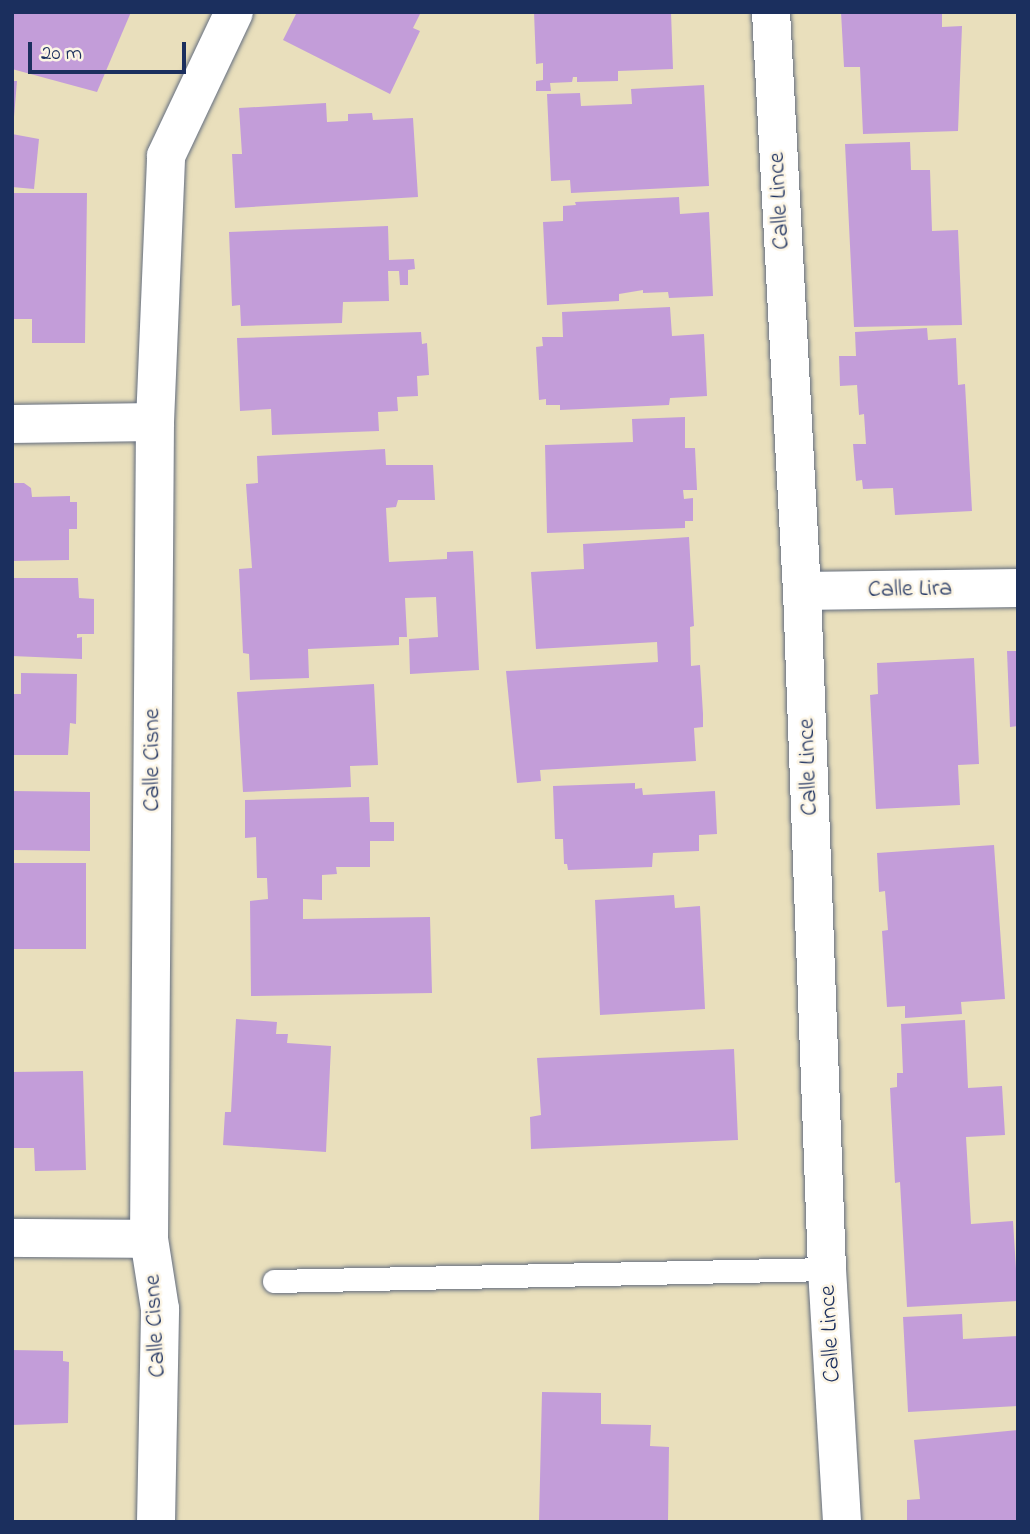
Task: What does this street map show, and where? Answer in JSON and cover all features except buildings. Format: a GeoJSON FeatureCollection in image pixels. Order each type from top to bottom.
{"type":"FeatureCollection","features":[{"type":"Feature","properties":{"kind":"street","name":"Calle Cisne"},"geometry":{"type":"LineString","coordinates":[[156,1522],[160,1310],[149,1239],[155,422],[166,156],[234,12]]}},
{"type":"Feature","properties":{"kind":"street","name":"Calle Lince"},"geometry":{"type":"LineString","coordinates":[[771,12],[802,591],[827,1269],[842,1522]]}},
{"type":"Feature","properties":{"kind":"street"},"geometry":{"type":"LineString","coordinates":[[12,424],[155,422]]}},
{"type":"Feature","properties":{"kind":"street","name":"Calle Lira"},"geometry":{"type":"LineString","coordinates":[[802,591],[1018,588]]}},
{"type":"Feature","properties":{"kind":"street"},"geometry":{"type":"LineString","coordinates":[[12,1238],[149,1239]]}},
{"type":"Feature","properties":{"kind":"lane"},"geometry":{"type":"LineString","coordinates":[[274,1281],[827,1269]]}}]}
